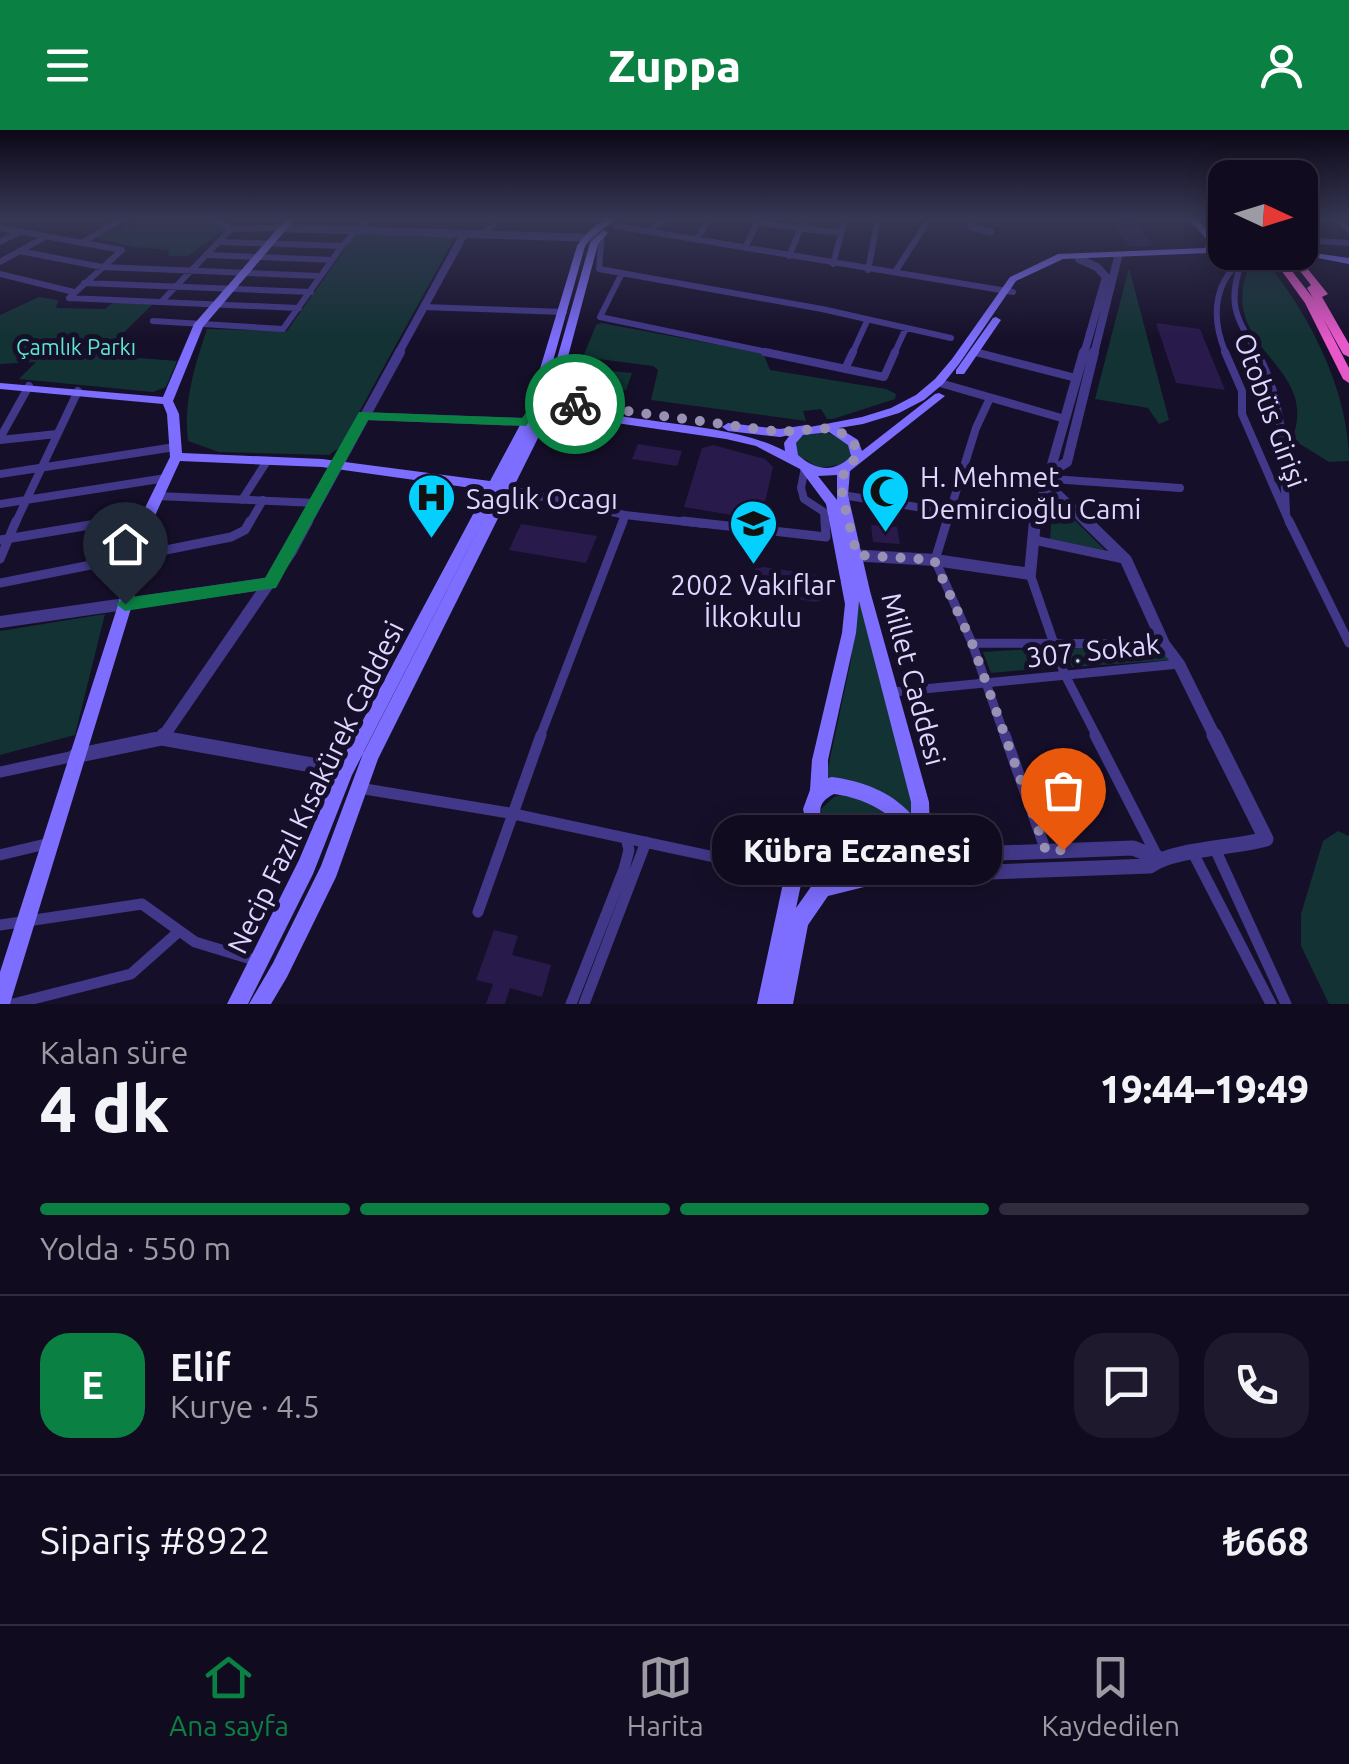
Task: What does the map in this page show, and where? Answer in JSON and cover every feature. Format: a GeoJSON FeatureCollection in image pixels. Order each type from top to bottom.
{"type":"FeatureCollection","features":[{"type":"Feature","properties":{"kind":"highway"},"geometry":{"type":"LineString","coordinates":[[1278,270],[1348,377]]}},
{"type":"Feature","properties":{"kind":"highway"},"geometry":{"type":"LineString","coordinates":[[1286,270],[1310,302],[1348,377]]}},
{"type":"Feature","properties":{"kind":"highway"},"geometry":{"type":"LineString","coordinates":[[1299,270],[1349,354]]}},
{"type":"Feature","properties":{"kind":"highway"},"geometry":{"type":"LineString","coordinates":[[1307,272],[1338,316],[1349,341]]}},
{"type":"Feature","properties":{"kind":"main road"},"geometry":{"type":"LineString","coordinates":[[0,1004],[125,605],[148,516],[176,452],[173,414],[167,401],[198,326],[254,259]]}},
{"type":"Feature","properties":{"kind":"main road","name":"Necip Fazıl Kısakürek Caddesi"},"geometry":{"type":"LineString","coordinates":[[237,1004],[306,867],[345,771],[493,486],[538,410],[578,259]]}},
{"type":"Feature","properties":{"kind":"main road","name":"Necip Fazıl Kısakürek Caddesi"},"geometry":{"type":"LineString","coordinates":[[259,1004],[329,870],[356,788],[493,486],[538,410],[596,259]]}},
{"type":"Feature","properties":{"kind":"main road"},"geometry":{"type":"LineString","coordinates":[[538,410],[780,432],[884,416],[945,385],[1009,291],[1030,268],[1054,259]]}},
{"type":"Feature","properties":{"kind":"main road"},"geometry":{"type":"LineString","coordinates":[[538,410],[726,435],[760,443],[801,465],[825,472],[849,466],[945,385],[975,352],[1009,291],[1049,267],[1087,259]]}},
{"type":"Feature","properties":{"kind":"main road"},"geometry":{"type":"LineString","coordinates":[[1318,259],[1349,265]]}},
{"type":"Feature","properties":{"kind":"main road"},"geometry":{"type":"LineString","coordinates":[[1307,272],[1349,265]]}},
{"type":"Feature","properties":{"kind":"main road"},"geometry":{"type":"LineString","coordinates":[[0,386],[167,401]]}},
{"type":"Feature","properties":{"kind":"main road"},"geometry":{"type":"LineString","coordinates":[[801,465],[790,443],[813,428],[848,436],[858,450],[849,466]]}},
{"type":"Feature","properties":{"kind":"main road"},"geometry":{"type":"LineString","coordinates":[[176,452],[336,465],[493,486]]}},
{"type":"Feature","properties":{"kind":"main road","name":"Millet Caddesi"},"geometry":{"type":"LineString","coordinates":[[801,465],[832,504],[850,555],[893,692],[920,802],[920,844]]}},
{"type":"Feature","properties":{"kind":"main road","name":"Millet Caddesi"},"geometry":{"type":"LineString","coordinates":[[780,1002],[794,874],[816,826],[812,812],[819,790],[820,760],[850,633],[850,555],[842,495],[849,466]]}},
{"type":"Feature","properties":{"kind":"main road"},"geometry":{"type":"LineString","coordinates":[[780,1002],[800,921],[822,888],[872,876],[910,875],[922,859],[920,844],[904,814],[865,790],[846,785],[819,790]]}},
{"type":"Feature","properties":{"kind":"main road"},"geometry":{"type":"LineString","coordinates":[[816,826],[822,839],[872,876]]}},
{"type":"Feature","properties":{"kind":"street"},"geometry":{"type":"LineString","coordinates":[[57,259],[102,268],[320,276]]}},
{"type":"Feature","properties":{"kind":"street"},"geometry":{"type":"LineString","coordinates":[[72,295],[112,259]]}},
{"type":"Feature","properties":{"kind":"street"},"geometry":{"type":"LineString","coordinates":[[161,302],[205,259]]}},
{"type":"Feature","properties":{"kind":"street"},"geometry":{"type":"LineString","coordinates":[[301,259],[332,260]]}},
{"type":"Feature","properties":{"kind":"street"},"geometry":{"type":"LineString","coordinates":[[162,738],[270,583],[450,259]]}},
{"type":"Feature","properties":{"kind":"street"},"geometry":{"type":"LineString","coordinates":[[601,259],[599,269],[950,338]]}},
{"type":"Feature","properties":{"kind":"street"},"geometry":{"type":"LineString","coordinates":[[805,259],[1009,291]]}},
{"type":"Feature","properties":{"kind":"street"},"geometry":{"type":"LineString","coordinates":[[833,264],[835,259]]}},
{"type":"Feature","properties":{"kind":"street"},"geometry":{"type":"LineString","coordinates":[[868,270],[870,259]]}},
{"type":"Feature","properties":{"kind":"street"},"geometry":{"type":"LineString","coordinates":[[895,272],[904,259]]}},
{"type":"Feature","properties":{"kind":"street"},"geometry":{"type":"LineString","coordinates":[[1079,259],[1097,267],[1106,277],[1051,478],[1042,497],[1028,558],[1030,574],[1064,674],[1158,858]]}},
{"type":"Feature","properties":{"kind":"street"},"geometry":{"type":"LineString","coordinates":[[1051,478],[1067,462],[1118,259]]}},
{"type":"Feature","properties":{"kind":"street"},"geometry":{"type":"LineString","coordinates":[[152,321],[283,330],[332,260]]}},
{"type":"Feature","properties":{"kind":"street","name":"Otobüs Girişi"},"geometry":{"type":"LineString","coordinates":[[1230,270],[1219,292],[1217,332],[1242,391],[1242,414],[1349,643]]}},
{"type":"Feature","properties":{"kind":"street"},"geometry":{"type":"LineString","coordinates":[[1240,270],[1232,289],[1240,324],[1270,375],[1280,416],[1286,512]]}},
{"type":"Feature","properties":{"kind":"street"},"geometry":{"type":"LineString","coordinates":[[0,274],[72,295],[298,308]]}},
{"type":"Feature","properties":{"kind":"street"},"geometry":{"type":"LineString","coordinates":[[622,274],[600,317],[884,378],[906,328]]}},
{"type":"Feature","properties":{"kind":"street"},"geometry":{"type":"LineString","coordinates":[[84,283],[311,292]]}},
{"type":"Feature","properties":{"kind":"street"},"geometry":{"type":"LineString","coordinates":[[423,307],[564,312]]}},
{"type":"Feature","properties":{"kind":"street"},"geometry":{"type":"LineString","coordinates":[[845,368],[867,320]]}},
{"type":"Feature","properties":{"kind":"street"},"geometry":{"type":"LineString","coordinates":[[975,352],[1076,378]]}},
{"type":"Feature","properties":{"kind":"street"},"geometry":{"type":"LineString","coordinates":[[945,385],[1065,419]]}},
{"type":"Feature","properties":{"kind":"street"},"geometry":{"type":"LineString","coordinates":[[0,439],[28,386]]}},
{"type":"Feature","properties":{"kind":"street"},"geometry":{"type":"LineString","coordinates":[[0,559],[5,539],[78,391]]}},
{"type":"Feature","properties":{"kind":"street"},"geometry":{"type":"LineString","coordinates":[[990,398],[934,560],[972,643],[1046,851]]}},
{"type":"Feature","properties":{"kind":"street"},"geometry":{"type":"LineString","coordinates":[[363,416],[538,410]]}},
{"type":"Feature","properties":{"kind":"street"},"geometry":{"type":"LineString","coordinates":[[0,439],[56,434]]}},
{"type":"Feature","properties":{"kind":"street"},"geometry":{"type":"LineString","coordinates":[[0,474],[176,452]]}},
{"type":"Feature","properties":{"kind":"street"},"geometry":{"type":"LineString","coordinates":[[242,500],[267,461]]}},
{"type":"Feature","properties":{"kind":"street"},"geometry":{"type":"LineString","coordinates":[[493,486],[625,515],[826,537],[824,512],[804,499],[801,465]]}},
{"type":"Feature","properties":{"kind":"street"},"geometry":{"type":"LineString","coordinates":[[0,504],[166,478]]}},
{"type":"Feature","properties":{"kind":"street"},"geometry":{"type":"LineString","coordinates":[[1051,478],[1180,488]]}},
{"type":"Feature","properties":{"kind":"street"},"geometry":{"type":"LineString","coordinates":[[910,875],[1150,866],[1158,858],[1191,850],[1216,851],[1266,839],[1179,664],[1164,644],[1126,560],[1051,478]]}},
{"type":"Feature","properties":{"kind":"street"},"geometry":{"type":"LineString","coordinates":[[842,495],[948,512]]}},
{"type":"Feature","properties":{"kind":"street"},"geometry":{"type":"LineString","coordinates":[[157,496],[316,504]]}},
{"type":"Feature","properties":{"kind":"street"},"geometry":{"type":"LineString","coordinates":[[0,583],[231,537],[245,530],[264,500]]}},
{"type":"Feature","properties":{"kind":"street"},"geometry":{"type":"LineString","coordinates":[[478,912],[509,813],[625,515]]}},
{"type":"Feature","properties":{"kind":"street"},"geometry":{"type":"LineString","coordinates":[[5,539],[148,516]]}},
{"type":"Feature","properties":{"kind":"street"},"geometry":{"type":"LineString","coordinates":[[1034,540],[1126,560]]}},
{"type":"Feature","properties":{"kind":"street"},"geometry":{"type":"LineString","coordinates":[[850,555],[934,560],[1030,574]]}},
{"type":"Feature","properties":{"kind":"street"},"geometry":{"type":"LineString","coordinates":[[0,622],[270,583]]}},
{"type":"Feature","properties":{"kind":"street"},"geometry":{"type":"LineString","coordinates":[[972,643],[1052,640],[1164,644]]}},
{"type":"Feature","properties":{"kind":"street","name":"307. Sokak"},"geometry":{"type":"LineString","coordinates":[[893,692],[1179,664]]}},
{"type":"Feature","properties":{"kind":"street"},"geometry":{"type":"LineString","coordinates":[[0,772],[162,738],[345,771]]}},
{"type":"Feature","properties":{"kind":"street"},"geometry":{"type":"LineString","coordinates":[[356,788],[509,813],[794,874]]}},
{"type":"Feature","properties":{"kind":"street"},"geometry":{"type":"LineString","coordinates":[[570,1004],[624,869],[626,838]]}},
{"type":"Feature","properties":{"kind":"street"},"geometry":{"type":"LineString","coordinates":[[584,1004],[646,842]]}},
{"type":"Feature","properties":{"kind":"street"},"geometry":{"type":"LineString","coordinates":[[0,855],[50,843]]}},
{"type":"Feature","properties":{"kind":"street"},"geometry":{"type":"LineString","coordinates":[[920,844],[948,855],[1133,848],[1158,858]]}},
{"type":"Feature","properties":{"kind":"street"},"geometry":{"type":"LineString","coordinates":[[1191,850],[1270,1004]]}},
{"type":"Feature","properties":{"kind":"street"},"geometry":{"type":"LineString","coordinates":[[1216,851],[1286,1004]]}},
{"type":"Feature","properties":{"kind":"street"},"geometry":{"type":"LineString","coordinates":[[0,925],[142,904],[176,934],[205,950],[260,961]]}},
{"type":"Feature","properties":{"kind":"street"},"geometry":{"type":"LineString","coordinates":[[13,1004],[131,974],[176,934]]}},
{"type":"Feature","properties":{"kind":"green space"},"geometry":{"type":"Polygon","coordinates":[[[338,259],[443,259],[340,447],[329,455],[219,452],[188,441],[189,398],[207,329],[287,331],[338,259]]]}},
{"type":"Feature","properties":{"kind":"green space"},"geometry":{"type":"Polygon","coordinates":[[[1129,268],[1169,420],[1159,424],[1148,408],[1095,399],[1129,268]]]}},
{"type":"Feature","properties":{"kind":"green space"},"geometry":{"type":"Polygon","coordinates":[[[1249,270],[1272,270],[1322,351],[1342,406],[1349,461],[1329,462],[1292,439],[1297,413],[1292,391],[1253,334],[1244,313],[1243,287],[1249,270]]]}},
{"type":"Feature","properties":{"kind":"green space","name":"Çamlık Parkı"},"geometry":{"type":"Polygon","coordinates":[[[39,297],[58,300],[56,308],[105,309],[115,301],[153,304],[114,342],[115,356],[177,361],[166,387],[153,392],[19,379],[36,362],[0,364],[0,315],[39,297]]]}},
{"type":"Feature","properties":{"kind":"green space"},"geometry":{"type":"Polygon","coordinates":[[[596,325],[763,353],[770,370],[886,389],[896,394],[895,399],[833,419],[827,419],[821,409],[803,411],[806,421],[651,400],[658,370],[653,366],[583,357],[596,325]]]}},
{"type":"Feature","properties":{"kind":"green space"},"geometry":{"type":"Polygon","coordinates":[[[582,368],[632,373],[626,390],[575,385],[582,368]]]}},
{"type":"Feature","properties":{"kind":"green space"},"geometry":{"type":"Polygon","coordinates":[[[823,431],[847,441],[852,453],[845,464],[819,468],[797,455],[795,442],[806,433],[823,431]]]}},
{"type":"Feature","properties":{"kind":"green space"},"geometry":{"type":"Polygon","coordinates":[[[1053,499],[1105,550],[1050,539],[1053,499]]]}},
{"type":"Feature","properties":{"kind":"green space"},"geometry":{"type":"Polygon","coordinates":[[[857,574],[915,815],[825,782],[851,660],[857,574]]]}},
{"type":"Feature","properties":{"kind":"green space"},"geometry":{"type":"Polygon","coordinates":[[[105,614],[75,735],[0,755],[0,631],[105,614]]]}},
{"type":"Feature","properties":{"kind":"green space"},"geometry":{"type":"Polygon","coordinates":[[[1164,644],[1173,660],[1072,667],[1062,649],[1164,644]]]}},
{"type":"Feature","properties":{"kind":"green space"},"geometry":{"type":"Polygon","coordinates":[[[1047,648],[1056,667],[991,673],[983,652],[1047,648]]]}},
{"type":"Feature","properties":{"kind":"green space"},"geometry":{"type":"Polygon","coordinates":[[[844,794],[881,809],[900,825],[907,835],[908,861],[887,871],[861,862],[823,828],[821,809],[844,794]]]}},
{"type":"Feature","properties":{"kind":"green space"},"geometry":{"type":"Polygon","coordinates":[[[1338,831],[1349,836],[1349,1004],[1329,1004],[1301,946],[1301,914],[1323,841],[1338,831]]]}},
{"type":"Feature","properties":{"kind":"building"},"geometry":{"type":"Polygon","coordinates":[[[1156,323],[1200,329],[1225,390],[1176,383],[1156,323]]]}},
{"type":"Feature","properties":{"kind":"building"},"geometry":{"type":"Polygon","coordinates":[[[638,444],[682,451],[677,466],[632,459],[638,444]]]}},
{"type":"Feature","properties":{"kind":"building"},"geometry":{"type":"Polygon","coordinates":[[[713,445],[765,459],[773,467],[761,520],[684,507],[702,448],[713,445]]]}},
{"type":"Feature","properties":{"kind":"building"},"geometry":{"type":"Polygon","coordinates":[[[521,524],[597,536],[586,563],[509,550],[521,524]]]}},
{"type":"Feature","properties":{"kind":"building","name":"H. Mehmet Demircioğlu Cami"},"geometry":{"type":"Polygon","coordinates":[[[871,525],[897,527],[900,544],[873,542],[871,525]]]}},
{"type":"Feature","properties":{"kind":"building"},"geometry":{"type":"Polygon","coordinates":[[[755,569],[818,575],[826,585],[822,600],[752,591],[755,569]]]}},
{"type":"Feature","properties":{"kind":"building"},"geometry":{"type":"Polygon","coordinates":[[[494,930],[518,936],[512,955],[551,965],[542,997],[510,988],[505,1004],[486,1004],[493,984],[476,980],[494,930]]]}},
{"type":"Feature","properties":{"kind":"way so far"},"geometry":{"type":"LineString","coordinates":[[575,404],[731,428],[780,432],[830,428],[848,436],[858,450],[854,463],[844,470],[842,495],[857,555],[934,560],[972,643],[1046,851],[1063,850]]}},
{"type":"Feature","properties":{"kind":"place","name":"H. Mehmet Demircioğlu Cami"},"geometry":{"type":"Point","coordinates":[885,534]}},
{"type":"Feature","properties":{"kind":"place","name":"Saglık Ocagı"},"geometry":{"type":"Point","coordinates":[431,540]}},
{"type":"Feature","properties":{"kind":"place","name":"2002 Vakıflar İlkokulu"},"geometry":{"type":"Point","coordinates":[753,566]}},
{"type":"Feature","properties":{"kind":"place","name":"Kübra Eczanesi"},"geometry":{"type":"Point","coordinates":[1063,850]}},
{"type":"Feature","properties":{"kind":"route"},"geometry":{"type":"LineString","coordinates":[[125,604],[270,583],[363,416],[526,422],[538,400],[575,404]]}}]}
